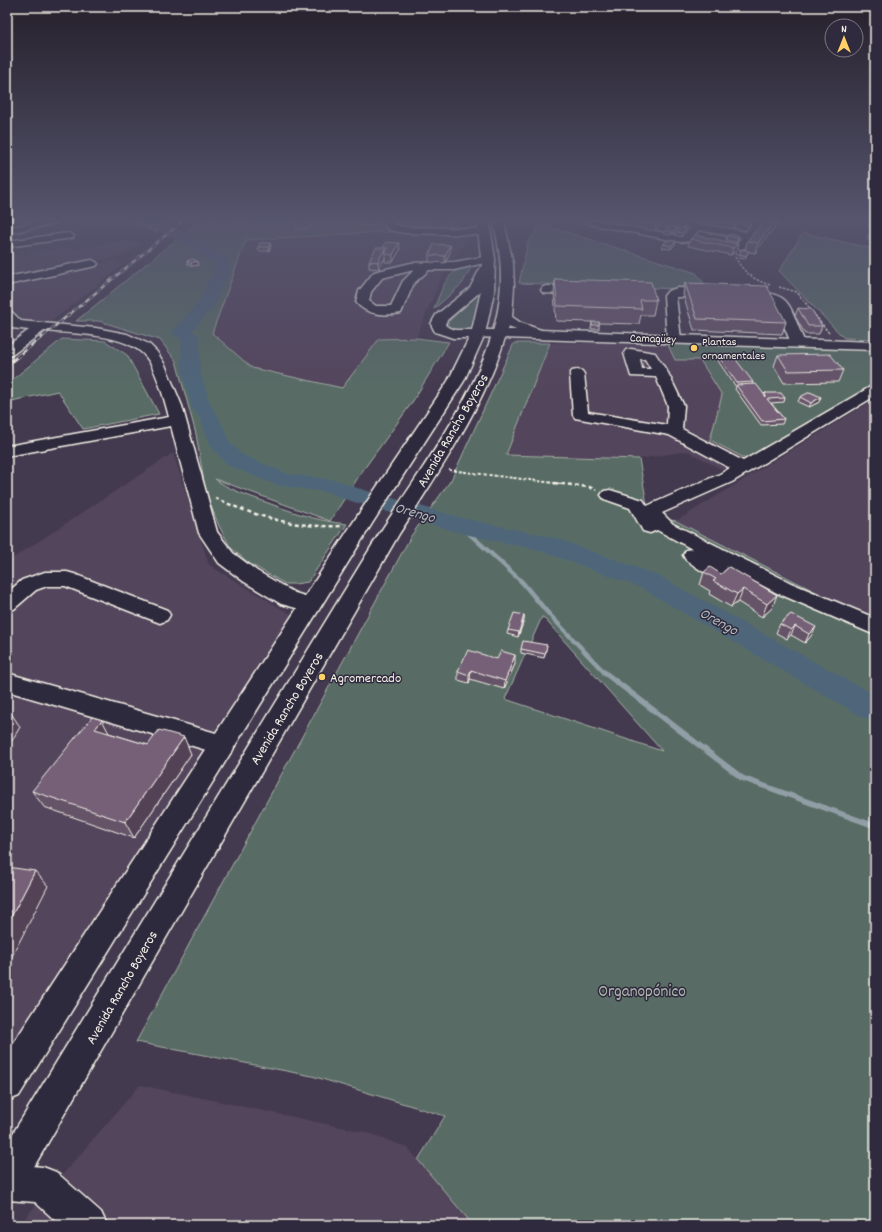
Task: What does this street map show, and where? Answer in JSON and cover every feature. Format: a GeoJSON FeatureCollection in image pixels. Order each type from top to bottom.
{"type":"FeatureCollection","features":[{"type":"Feature","properties":{"kind":"main road","name":"Camagüey"},"geometry":{"type":"LineString","coordinates":[[482,278],[475,290],[441,318],[438,324],[440,329],[447,332],[478,334],[539,334],[875,346]]}},
{"type":"Feature","properties":{"kind":"main road","name":"Avenida Rancho Boyeros"},"geometry":{"type":"LineString","coordinates":[[7,1084],[224,745],[363,522],[456,381],[478,334],[487,292],[488,278]]}},
{"type":"Feature","properties":{"kind":"main road","name":"Avenida Rancho Boyeros"},"geometry":{"type":"LineString","coordinates":[[7,1178],[389,534],[432,468],[478,388],[489,364],[505,309],[508,278]]}},
{"type":"Feature","properties":{"kind":"main road"},"geometry":{"type":"LineString","coordinates":[[505,309],[504,314],[509,322],[539,334]]}},
{"type":"Feature","properties":{"kind":"street"},"geometry":{"type":"LineString","coordinates":[[7,281],[20,278]]}},
{"type":"Feature","properties":{"kind":"street"},"geometry":{"type":"LineString","coordinates":[[375,278],[365,291],[362,302],[365,307],[382,310],[396,310],[408,281],[411,278]]}},
{"type":"Feature","properties":{"kind":"street"},"geometry":{"type":"LineString","coordinates":[[546,290],[598,291]]}},
{"type":"Feature","properties":{"kind":"street"},"geometry":{"type":"LineString","coordinates":[[674,339],[670,296],[672,294],[686,292],[766,295],[777,299],[781,302],[798,343]]}},
{"type":"Feature","properties":{"kind":"street"},"geometry":{"type":"LineString","coordinates":[[7,315],[17,325],[96,332],[122,337],[144,347],[152,355],[158,365],[178,420],[208,532],[226,558],[250,576],[288,599],[311,605]]}},
{"type":"Feature","properties":{"kind":"street"},"geometry":{"type":"LineString","coordinates":[[7,352],[42,327]]}},
{"type":"Feature","properties":{"kind":"street"},"geometry":{"type":"LineString","coordinates":[[661,373],[676,406],[674,431]]}},
{"type":"Feature","properties":{"kind":"street"},"geometry":{"type":"LineString","coordinates":[[577,374],[581,415],[674,431],[743,468]]}},
{"type":"Feature","properties":{"kind":"street"},"geometry":{"type":"LineString","coordinates":[[647,514],[726,478],[875,390]]}},
{"type":"Feature","properties":{"kind":"street"},"geometry":{"type":"LineString","coordinates":[[7,451],[178,420]]}},
{"type":"Feature","properties":{"kind":"street"},"geometry":{"type":"LineString","coordinates":[[610,495],[637,504],[647,514],[666,528],[784,588],[875,627]]}},
{"type":"Feature","properties":{"kind":"street"},"geometry":{"type":"LineString","coordinates":[[647,514],[649,525],[658,533],[726,576]]}},
{"type":"Feature","properties":{"kind":"street"},"geometry":{"type":"LineString","coordinates":[[7,604],[28,585],[45,579],[67,579],[160,615]]}},
{"type":"Feature","properties":{"kind":"street"},"geometry":{"type":"LineString","coordinates":[[7,682],[224,745]]}},
{"type":"Feature","properties":{"kind":"street"},"geometry":{"type":"LineString","coordinates":[[7,1182],[43,1185],[88,1225]]}},
{"type":"Feature","properties":{"kind":"path"},"geometry":{"type":"LineString","coordinates":[[432,468],[589,487],[610,495]]}},
{"type":"Feature","properties":{"kind":"path"},"geometry":{"type":"LineString","coordinates":[[197,490],[231,506],[270,520],[303,526],[340,526],[363,522]]}},
{"type":"Feature","properties":{"kind":"shaded area"},"geometry":{"type":"Polygon","coordinates":[[[29,278],[106,278],[48,324],[25,321],[7,304],[7,283],[29,278]]]}},
{"type":"Feature","properties":{"kind":"shaded area"},"geometry":{"type":"Polygon","coordinates":[[[232,278],[441,278],[416,338],[379,339],[342,388],[252,368],[212,333],[232,278]]]}},
{"type":"Feature","properties":{"kind":"shaded area"},"geometry":{"type":"Polygon","coordinates":[[[550,343],[667,343],[675,360],[700,360],[723,395],[710,440],[746,459],[725,471],[687,451],[639,459],[505,455],[550,343]]]}},
{"type":"Feature","properties":{"kind":"shaded area"},"geometry":{"type":"Polygon","coordinates":[[[875,399],[875,622],[676,521],[875,399]]]}},
{"type":"Feature","properties":{"kind":"shaded area"},"geometry":{"type":"Polygon","coordinates":[[[173,453],[209,565],[294,616],[7,1061],[7,562],[173,453]]]}},
{"type":"Feature","properties":{"kind":"shaded area"},"geometry":{"type":"Polygon","coordinates":[[[140,1085],[369,1133],[408,1148],[473,1225],[19,1225],[140,1085]]]}},
{"type":"Feature","properties":{"kind":"green space"},"geometry":{"type":"Polygon","coordinates":[[[128,278],[232,278],[212,333],[252,368],[342,388],[379,339],[416,338],[449,342],[411,404],[361,473],[330,521],[215,479],[236,491],[292,512],[324,521],[347,524],[308,582],[285,584],[249,563],[231,548],[219,526],[206,494],[196,434],[176,361],[160,340],[99,321],[76,321],[128,278]]]}},
{"type":"Feature","properties":{"kind":"green space"},"geometry":{"type":"Polygon","coordinates":[[[448,278],[465,278],[462,284],[434,309],[444,286],[448,278]]]}},
{"type":"Feature","properties":{"kind":"green space"},"geometry":{"type":"Polygon","coordinates":[[[520,278],[700,278],[709,290],[519,283],[520,278]]]}},
{"type":"Feature","properties":{"kind":"green space"},"geometry":{"type":"Polygon","coordinates":[[[786,278],[875,278],[875,339],[844,338],[786,278]]]}},
{"type":"Feature","properties":{"kind":"green space"},"geometry":{"type":"Polygon","coordinates":[[[480,293],[473,329],[463,331],[446,326],[450,320],[480,293]]]}},
{"type":"Feature","properties":{"kind":"green space"},"geometry":{"type":"Polygon","coordinates":[[[62,339],[105,341],[127,355],[159,414],[83,429],[58,391],[7,402],[7,384],[62,339]]]}},
{"type":"Feature","properties":{"kind":"green space","name":"Organopónico"},"geometry":{"type":"Polygon","coordinates":[[[514,343],[550,343],[506,455],[639,459],[649,516],[676,521],[875,622],[875,1225],[473,1225],[418,1160],[445,1116],[312,1076],[136,1042],[411,536],[451,480],[514,343]],[[543,617],[505,699],[662,751],[543,617]]]}},
{"type":"Feature","properties":{"kind":"green space"},"geometry":{"type":"Polygon","coordinates":[[[667,343],[875,350],[875,385],[746,459],[710,440],[722,395],[700,360],[675,360],[667,343]]]}},
{"type":"Feature","properties":{"kind":"building"},"geometry":{"type":"Polygon","coordinates":[[[555,279],[651,282],[656,300],[640,300],[642,309],[557,306],[555,279]]]}},
{"type":"Feature","properties":{"kind":"building"},"geometry":{"type":"Polygon","coordinates":[[[685,283],[767,286],[786,322],[697,319],[685,283]]]}},
{"type":"Feature","properties":{"kind":"building"},"geometry":{"type":"Polygon","coordinates":[[[798,308],[811,309],[822,326],[808,326],[798,308]]]}},
{"type":"Feature","properties":{"kind":"building"},"geometry":{"type":"Polygon","coordinates":[[[592,322],[599,322],[599,325],[592,325],[592,322]]]}},
{"type":"Feature","properties":{"kind":"building"},"geometry":{"type":"Polygon","coordinates":[[[830,354],[843,370],[788,371],[778,355],[830,354]]]}},
{"type":"Feature","properties":{"kind":"building"},"geometry":{"type":"Polygon","coordinates":[[[719,357],[734,357],[753,382],[737,383],[719,357]]]}},
{"type":"Feature","properties":{"kind":"building"},"geometry":{"type":"Polygon","coordinates":[[[756,384],[766,397],[765,393],[781,393],[785,398],[767,399],[784,419],[762,421],[736,385],[756,384]]]}},
{"type":"Feature","properties":{"kind":"building"},"geometry":{"type":"Polygon","coordinates":[[[810,392],[821,397],[811,403],[800,397],[810,392]]]}},
{"type":"Feature","properties":{"kind":"building"},"geometry":{"type":"Polygon","coordinates":[[[710,567],[721,574],[729,567],[777,595],[767,604],[743,589],[737,594],[713,581],[716,579],[704,572],[710,567]]]}},
{"type":"Feature","properties":{"kind":"building"},"geometry":{"type":"Polygon","coordinates":[[[514,613],[524,615],[519,632],[508,630],[514,613]]]}},
{"type":"Feature","properties":{"kind":"building"},"geometry":{"type":"Polygon","coordinates":[[[791,614],[816,627],[809,634],[795,626],[791,630],[780,624],[791,614]]]}},
{"type":"Feature","properties":{"kind":"building"},"geometry":{"type":"Polygon","coordinates":[[[523,641],[547,645],[545,654],[521,649],[523,641]]]}},
{"type":"Feature","properties":{"kind":"building"},"geometry":{"type":"Polygon","coordinates":[[[468,650],[497,659],[501,651],[515,655],[505,681],[471,670],[469,675],[458,671],[468,650]]]}},
{"type":"Feature","properties":{"kind":"building"},"geometry":{"type":"Polygon","coordinates":[[[92,717],[102,720],[95,729],[148,745],[159,730],[184,737],[125,822],[32,791],[92,717]]]}},
{"type":"Feature","properties":{"kind":"building"},"geometry":{"type":"Polygon","coordinates":[[[7,867],[35,871],[7,925],[7,867]]]}},
{"type":"Feature","properties":{"kind":"waterway","name":"Orengo"},"geometry":{"type":"LineString","coordinates":[[218,278],[213,284],[213,290],[207,304],[181,332],[190,337],[191,371],[201,406],[210,419],[222,447],[235,460],[284,480],[337,487],[349,493],[460,525],[547,544],[648,581],[875,709]]}},
{"type":"Feature","properties":{"kind":"waterway"},"geometry":{"type":"LineString","coordinates":[[460,525],[522,582],[547,612],[605,673]]}},
{"type":"Feature","properties":{"kind":"waterway"},"geometry":{"type":"LineString","coordinates":[[605,673],[742,778],[875,826]]}},
{"type":"Feature","properties":{"kind":"railway"},"geometry":{"type":"LineString","coordinates":[[43,336],[113,278]]}},
{"type":"Feature","properties":{"kind":"railway"},"geometry":{"type":"LineString","coordinates":[[7,365],[44,335]]}},
{"type":"Feature","properties":{"kind":"place","name":"Plantas ornamentales"},"geometry":{"type":"Point","coordinates":[694,348]}},
{"type":"Feature","properties":{"kind":"place","name":"Agromercado"},"geometry":{"type":"Point","coordinates":[322,677]}}]}
